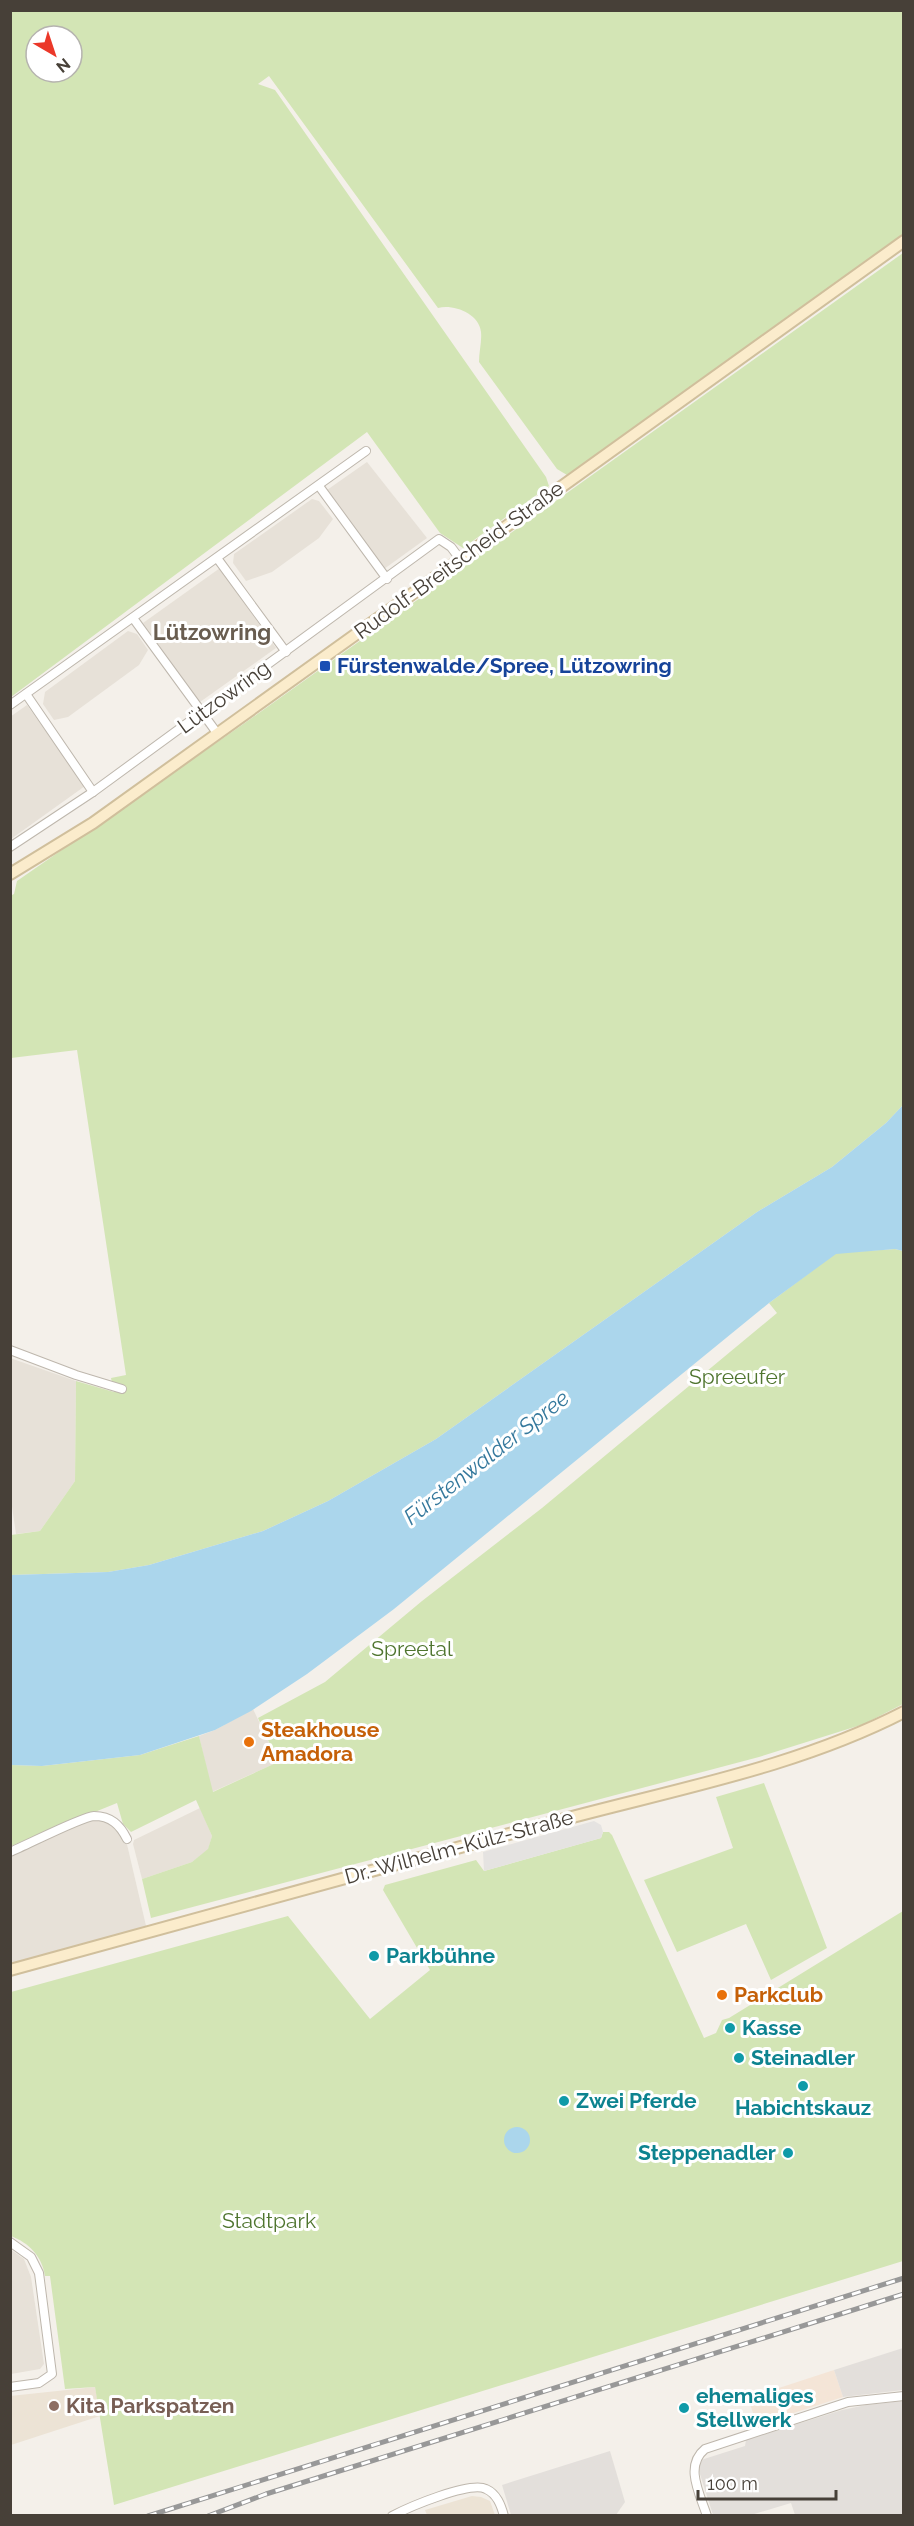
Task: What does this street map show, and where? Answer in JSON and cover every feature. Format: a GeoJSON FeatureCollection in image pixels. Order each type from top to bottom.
{"type":"FeatureCollection","features":[{"type":"Feature","properties":{"kind":"main road","name":"Rudolf-Breitscheid-Straße"},"geometry":{"type":"LineString","coordinates":[[10,874],[93,823],[903,241]]}},
{"type":"Feature","properties":{"kind":"main road","name":"Dr.-Wilhelm-Külz-Straße"},"geometry":{"type":"LineString","coordinates":[[10,1970],[465,1845],[754,1770],[868,1730],[903,1712]]}},
{"type":"Feature","properties":{"kind":"street"},"geometry":{"type":"LineString","coordinates":[[10,705],[366,451]]}},
{"type":"Feature","properties":{"kind":"street"},"geometry":{"type":"LineString","coordinates":[[319,486],[387,579]]}},
{"type":"Feature","properties":{"kind":"street","name":"Lützowring"},"geometry":{"type":"LineString","coordinates":[[10,847],[93,792],[439,539],[451,547],[460,559]]}},
{"type":"Feature","properties":{"kind":"street"},"geometry":{"type":"LineString","coordinates":[[217,558],[286,652]]}},
{"type":"Feature","properties":{"kind":"street"},"geometry":{"type":"LineString","coordinates":[[133,618],[217,734]]}},
{"type":"Feature","properties":{"kind":"street"},"geometry":{"type":"LineString","coordinates":[[26,694],[93,792]]}},
{"type":"Feature","properties":{"kind":"street"},"geometry":{"type":"LineString","coordinates":[[10,1350],[76,1375],[122,1389]]}},
{"type":"Feature","properties":{"kind":"street"},"geometry":{"type":"LineString","coordinates":[[10,1852],[94,1816],[114,1821],[120,1826],[127,1839]]}},
{"type":"Feature","properties":{"kind":"street"},"geometry":{"type":"LineString","coordinates":[[10,2242],[31,2257],[39,2273],[52,2374],[39,2383],[10,2387]]}},
{"type":"Feature","properties":{"kind":"street"},"geometry":{"type":"LineString","coordinates":[[707,2516],[693,2472],[696,2458],[705,2449],[848,2402],[903,2396]]}},
{"type":"Feature","properties":{"kind":"street"},"geometry":{"type":"LineString","coordinates":[[392,2516],[417,2504],[472,2487],[486,2488],[496,2497],[504,2516]]}},
{"type":"Feature","properties":{"kind":"shaded area"},"geometry":{"type":"Polygon","coordinates":[[[367,462],[427,538],[384,569],[327,490],[367,462]]]}},
{"type":"Feature","properties":{"kind":"shaded area"},"geometry":{"type":"Polygon","coordinates":[[[312,499],[319,501],[333,519],[319,538],[272,572],[246,581],[233,563],[234,554],[312,499]]]}},
{"type":"Feature","properties":{"kind":"shaded area"},"geometry":{"type":"Polygon","coordinates":[[[220,568],[276,648],[200,702],[143,623],[220,568]]]}},
{"type":"Feature","properties":{"kind":"shaded area"},"geometry":{"type":"Polygon","coordinates":[[[128,631],[137,634],[148,650],[139,665],[68,717],[54,720],[43,704],[45,692],[128,631]]]}},
{"type":"Feature","properties":{"kind":"shaded area"},"geometry":{"type":"Polygon","coordinates":[[[27,705],[85,786],[11,839],[10,717],[27,705]]]}},
{"type":"Feature","properties":{"kind":"shaded area"},"geometry":{"type":"Polygon","coordinates":[[[10,1358],[76,1381],[75,1481],[40,1531],[16,1534],[10,1493],[10,1358]]]}},
{"type":"Feature","properties":{"kind":"shaded area"},"geometry":{"type":"Polygon","coordinates":[[[253,1709],[278,1762],[212,1792],[199,1736],[253,1709]]]}},
{"type":"Feature","properties":{"kind":"shaded area"},"geometry":{"type":"Polygon","coordinates":[[[200,1808],[212,1836],[208,1850],[192,1862],[142,1879],[134,1840],[200,1808]]]}},
{"type":"Feature","properties":{"kind":"shaded area"},"geometry":{"type":"Polygon","coordinates":[[[94,1818],[109,1821],[126,1840],[147,1930],[11,1968],[10,1855],[94,1818]]]}},
{"type":"Feature","properties":{"kind":"shaded area"},"geometry":{"type":"Polygon","coordinates":[[[594,1821],[601,1825],[603,1832],[601,1838],[484,1871],[483,1852],[594,1821]]]}},
{"type":"Feature","properties":{"kind":"shaded area"},"geometry":{"type":"Polygon","coordinates":[[[10,2249],[24,2259],[31,2277],[44,2364],[40,2369],[11,2374],[10,2249]]]}},
{"type":"Feature","properties":{"kind":"shaded area"},"geometry":{"type":"Polygon","coordinates":[[[903,2348],[903,2390],[843,2397],[834,2370],[903,2348]]]}},
{"type":"Feature","properties":{"kind":"shaded area"},"geometry":{"type":"Polygon","coordinates":[[[834,2370],[843,2397],[757,2425],[748,2398],[834,2370]]]}},
{"type":"Feature","properties":{"kind":"shaded area","name":"Kita Parkspatzen"},"geometry":{"type":"Polygon","coordinates":[[[95,2387],[100,2416],[11,2445],[10,2396],[95,2387]]]}},
{"type":"Feature","properties":{"kind":"shaded area"},"geometry":{"type":"Polygon","coordinates":[[[903,2401],[903,2515],[795,2515],[791,2503],[751,2515],[713,2515],[699,2471],[700,2462],[704,2459],[745,2446],[746,2440],[842,2410],[903,2401]]]}},
{"type":"Feature","properties":{"kind":"shaded area"},"geometry":{"type":"Polygon","coordinates":[[[610,2451],[625,2502],[616,2515],[511,2515],[502,2485],[610,2451]]]}},
{"type":"Feature","properties":{"kind":"shaded area"},"geometry":{"type":"Polygon","coordinates":[[[472,2496],[490,2501],[495,2515],[427,2515],[425,2510],[472,2496]]]}},
{"type":"Feature","properties":{"kind":"green space"},"geometry":{"type":"Polygon","coordinates":[[[10,11],[903,11],[903,234],[567,475],[557,469],[479,362],[481,332],[476,320],[458,309],[438,308],[269,76],[258,84],[275,90],[546,477],[549,486],[463,548],[440,533],[367,432],[11,697],[10,11]]]}},
{"type":"Feature","properties":{"kind":"green space"},"geometry":{"type":"Polygon","coordinates":[[[903,253],[903,1105],[886,1123],[832,1167],[757,1212],[436,1439],[328,1501],[263,1531],[149,1565],[108,1572],[11,1575],[11,1535],[40,1531],[75,1481],[76,1381],[114,1392],[111,1378],[126,1375],[77,1050],[11,1058],[10,896],[14,894],[17,881],[242,725],[903,253]]]}},
{"type":"Feature","properties":{"kind":"green space"},"geometry":{"type":"Polygon","coordinates":[[[895,1249],[903,1251],[903,1704],[864,1724],[759,1757],[151,1918],[142,1879],[192,1862],[208,1849],[212,1836],[196,1800],[131,1832],[123,1824],[117,1803],[11,1846],[11,1765],[42,1766],[140,1755],[199,1736],[213,1792],[278,1762],[258,1718],[325,1682],[422,1601],[542,1508],[777,1313],[769,1303],[836,1253],[895,1249]]]}},
{"type":"Feature","properties":{"kind":"green space"},"geometry":{"type":"Polygon","coordinates":[[[764,1783],[827,1948],[771,1980],[746,1924],[677,1952],[644,1880],[733,1848],[716,1797],[764,1783]]]}},
{"type":"Feature","properties":{"kind":"green space","name":"Stadtpark"},"geometry":{"type":"Polygon","coordinates":[[[603,1832],[609,1832],[612,1835],[704,2038],[716,2033],[722,2020],[729,2018],[903,1911],[903,2261],[114,2505],[95,2387],[65,2389],[50,2276],[45,2276],[41,2262],[34,2251],[11,2236],[11,1992],[288,1916],[370,2019],[430,1970],[383,1890],[385,1885],[476,1860],[484,1871],[601,1838],[603,1832]]]}},
{"type":"Feature","properties":{"kind":"water","name":"Fürstenwalder Spree"},"geometry":{"type":"Polygon","coordinates":[[[903,1105],[903,1251],[895,1249],[836,1254],[769,1303],[394,1609],[307,1674],[251,1711],[215,1730],[140,1755],[42,1766],[11,1765],[11,1575],[108,1572],[149,1565],[263,1531],[328,1501],[436,1439],[757,1212],[832,1167],[886,1123],[903,1105]]]}},
{"type":"Feature","properties":{"kind":"water"},"geometry":{"type":"Polygon","coordinates":[[[517,2127],[526,2131],[530,2140],[526,2149],[517,2153],[508,2149],[504,2140],[508,2131],[517,2127]]]}},
{"type":"Feature","properties":{"kind":"railway"},"geometry":{"type":"LineString","coordinates":[[148,2516],[904,2278]]}},
{"type":"Feature","properties":{"kind":"railway"},"geometry":{"type":"LineString","coordinates":[[208,2516],[266,2494],[904,2294]]}},
{"type":"Feature","properties":{"kind":"place","name":"Fürstenwalde/Spree, Lützowring"},"geometry":{"type":"Point","coordinates":[325,666]}},
{"type":"Feature","properties":{"kind":"place","name":"Steakhouse Amadora"},"geometry":{"type":"Point","coordinates":[249,1742]}},
{"type":"Feature","properties":{"kind":"place","name":"Parkbühne"},"geometry":{"type":"Point","coordinates":[374,1956]}},
{"type":"Feature","properties":{"kind":"place","name":"Parkclub"},"geometry":{"type":"Point","coordinates":[722,1995]}},
{"type":"Feature","properties":{"kind":"place","name":"Kasse"},"geometry":{"type":"Point","coordinates":[730,2028]}},
{"type":"Feature","properties":{"kind":"place","name":"Steinadler"},"geometry":{"type":"Point","coordinates":[739,2058]}},
{"type":"Feature","properties":{"kind":"place","name":"Habichtskauz"},"geometry":{"type":"Point","coordinates":[803,2086]}},
{"type":"Feature","properties":{"kind":"place","name":"Zwei Pferde"},"geometry":{"type":"Point","coordinates":[564,2101]}},
{"type":"Feature","properties":{"kind":"place","name":"Steppenadler"},"geometry":{"type":"Point","coordinates":[788,2153]}},
{"type":"Feature","properties":{"kind":"place","name":"Kita Parkspatzen"},"geometry":{"type":"Point","coordinates":[54,2406]}},
{"type":"Feature","properties":{"kind":"place","name":"ehemaliges Stellwerk"},"geometry":{"type":"Point","coordinates":[684,2408]}},
{"type":"Feature","properties":{"kind":"district","name":"Lützowring"},"geometry":{"type":"Point","coordinates":[212,632]}},
{"type":"Feature","properties":{"kind":"park label","name":"Spreeufer"},"geometry":{"type":"Point","coordinates":[737,1377]}},
{"type":"Feature","properties":{"kind":"park label","name":"Spreetal"},"geometry":{"type":"Point","coordinates":[412,1649]}}]}
